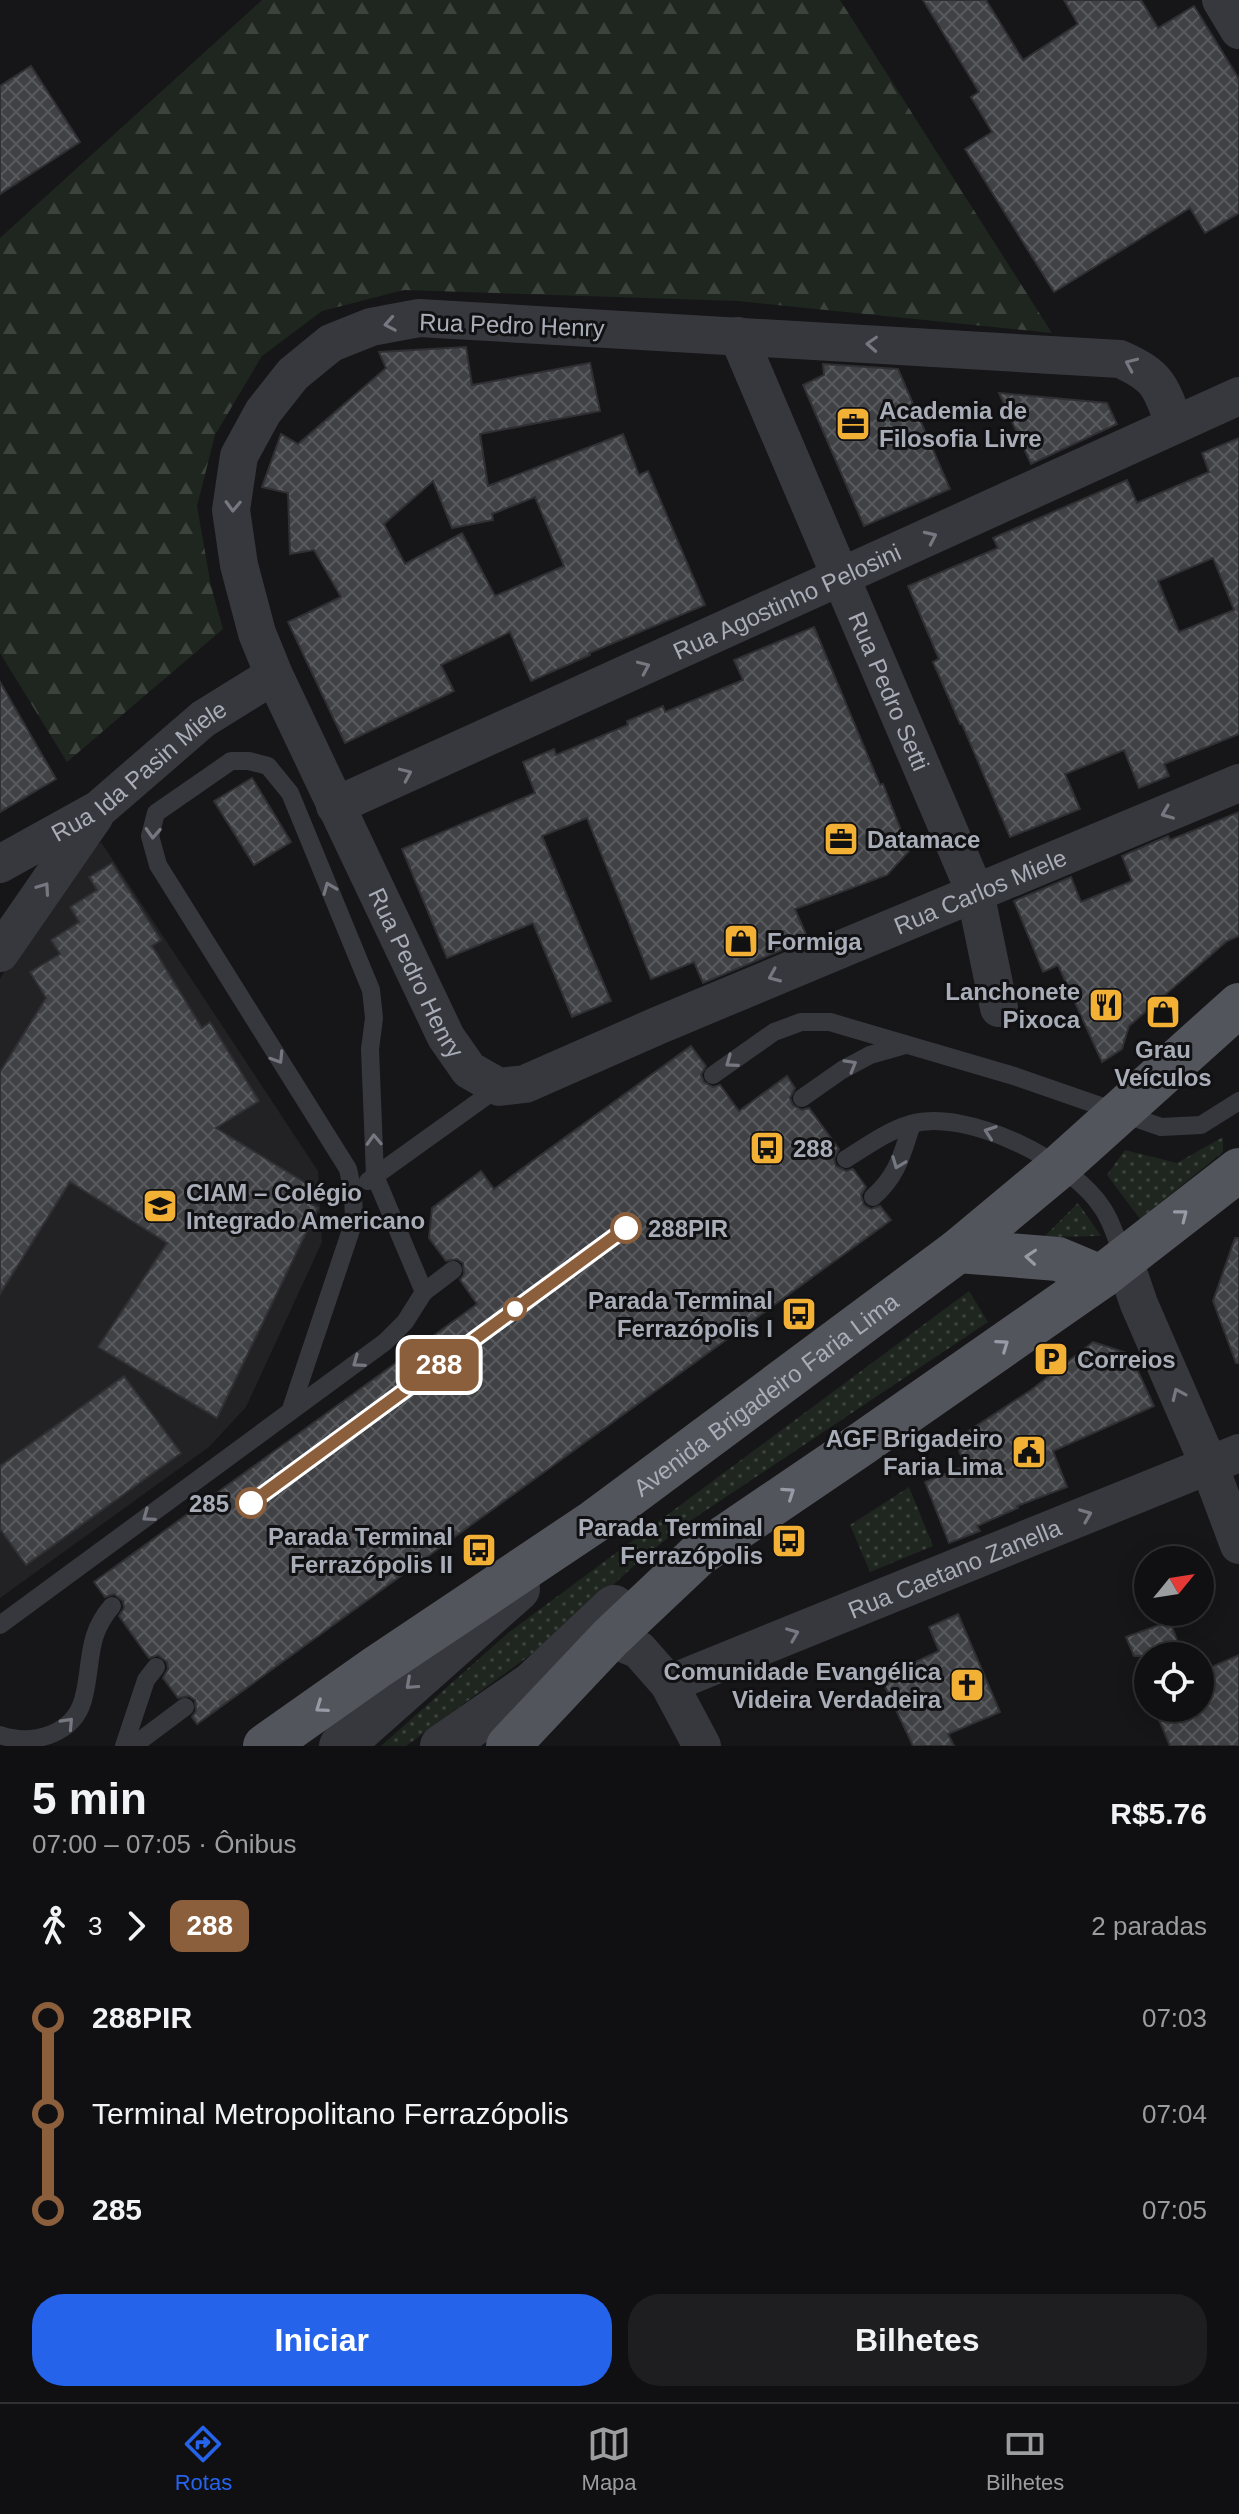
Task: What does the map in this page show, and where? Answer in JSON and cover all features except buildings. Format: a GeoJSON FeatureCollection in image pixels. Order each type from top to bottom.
{"type":"FeatureCollection","features":[{"type":"Feature","properties":{"kind":"main road","name":"Avenida Brigadeiro Faria Lima"},"geometry":{"type":"LineString","coordinates":[[265,1746],[595,1521],[958,1251],[1060,1166],[1239,1005]]}},
{"type":"Feature","properties":{"kind":"main road"},"geometry":{"type":"LineString","coordinates":[[508,1746],[610,1638],[698,1555],[873,1437],[1113,1268],[1239,1170]]}},
{"type":"Feature","properties":{"kind":"main road"},"geometry":{"type":"LineString","coordinates":[[958,1251],[1058,1259],[1078,1265],[1113,1268]]}},
{"type":"Feature","properties":{"kind":"street"},"geometry":{"type":"LineString","coordinates":[[1221,0],[1239,30]]}},
{"type":"Feature","properties":{"kind":"street","name":"Rua Pedro Henry"},"geometry":{"type":"LineString","coordinates":[[499,1087],[469,1070],[446,1037],[335,806],[257,633],[239,565],[231,510],[239,456],[263,412],[293,374],[331,343],[371,327],[419,318],[738,336],[1120,359],[1144,370],[1164,393],[1174,424]]}},
{"type":"Feature","properties":{"kind":"street","name":"Rua Pedro Setti"},"geometry":{"type":"LineString","coordinates":[[738,336],[975,892],[999,1008]]}},
{"type":"Feature","properties":{"kind":"street","name":"Rua Agostinho Pelosini"},"geometry":{"type":"LineString","coordinates":[[335,806],[1239,396]]}},
{"type":"Feature","properties":{"kind":"street","name":"Rua Ida Pasin Miele"},"geometry":{"type":"LineString","coordinates":[[0,864],[99,809],[203,719],[274,675]]}},
{"type":"Feature","properties":{"kind":"street","name":"Rua Carlos Miele"},"geometry":{"type":"LineString","coordinates":[[499,1087],[525,1084],[671,1019],[1239,783]]}},
{"type":"Feature","properties":{"kind":"street"},"geometry":{"type":"LineString","coordinates":[[0,953],[99,809]]}},
{"type":"Feature","properties":{"kind":"street"},"geometry":{"type":"LineString","coordinates":[[1113,1268],[1139,1304],[1224,1459],[1239,1545]]}},
{"type":"Feature","properties":{"kind":"street","name":"Rua Caetano Zanella"},"geometry":{"type":"LineString","coordinates":[[669,1684],[1224,1459]]}},
{"type":"Feature","properties":{"kind":"street"},"geometry":{"type":"LineString","coordinates":[[341,1746],[595,1521]]}},
{"type":"Feature","properties":{"kind":"street"},"geometry":{"type":"LineString","coordinates":[[442,1746],[532,1684],[614,1607],[644,1586],[680,1570]]}},
{"type":"Feature","properties":{"kind":"street"},"geometry":{"type":"LineString","coordinates":[[610,1638],[639,1650],[669,1684],[702,1746]]}},
{"type":"Feature","properties":{"kind":"lane"},"geometry":{"type":"LineString","coordinates":[[290,1412],[354,1221],[348,1169],[158,865],[150,836],[156,813],[231,761],[249,761],[268,766],[290,793],[371,990],[375,1176],[424,1292]]}},
{"type":"Feature","properties":{"kind":"lane"},"geometry":{"type":"LineString","coordinates":[[713,1075],[774,1032],[801,1022],[830,1022],[1014,1076],[1161,1127],[1201,1125],[1239,1101]]}},
{"type":"Feature","properties":{"kind":"lane"},"geometry":{"type":"LineString","coordinates":[[802,1098],[870,1055],[907,1045]]}},
{"type":"Feature","properties":{"kind":"lane"},"geometry":{"type":"LineString","coordinates":[[353,1192],[499,1087]]}},
{"type":"Feature","properties":{"kind":"lane"},"geometry":{"type":"LineString","coordinates":[[846,1159],[883,1136],[912,1124],[939,1121],[962,1123],[996,1133],[1060,1166],[1089,1190],[1103,1209],[1113,1268]]}},
{"type":"Feature","properties":{"kind":"lane"},"geometry":{"type":"LineString","coordinates":[[873,1197],[888,1185],[896,1172],[912,1124]]}},
{"type":"Feature","properties":{"kind":"lane"},"geometry":{"type":"LineString","coordinates":[[0,1625],[385,1342],[405,1322],[424,1292],[453,1270]]}},
{"type":"Feature","properties":{"kind":"lane"},"geometry":{"type":"LineString","coordinates":[[0,1735],[10,1742],[45,1742],[77,1716],[95,1632],[101,1618],[112,1606]]}},
{"type":"Feature","properties":{"kind":"lane"},"geometry":{"type":"LineString","coordinates":[[124,1746],[146,1680],[156,1667]]}},
{"type":"Feature","properties":{"kind":"lane"},"geometry":{"type":"LineString","coordinates":[[133,1746],[185,1707]]}},
{"type":"Feature","properties":{"kind":"shaded area","name":"CIAM – Colégio Integrado Americano"},"geometry":{"type":"Polygon","coordinates":[[[101,842],[318,1171],[322,1242],[246,1407],[209,1447],[0,1598],[0,979],[61,874],[101,842]]]}},
{"type":"Feature","properties":{"kind":"green space"},"geometry":{"type":"Polygon","coordinates":[[[262,0],[840,0],[1052,333],[738,301],[404,290],[322,311],[262,356],[215,435],[197,506],[211,586],[223,629],[67,762],[0,653],[0,238],[262,0]]]}},
{"type":"Feature","properties":{"kind":"green space"},"geometry":{"type":"Polygon","coordinates":[[[1223,1137],[1223,1152],[1140,1219],[1107,1175],[1125,1150],[1177,1163],[1223,1137]]]}},
{"type":"Feature","properties":{"kind":"green space"},"geometry":{"type":"Polygon","coordinates":[[[1078,1203],[1101,1236],[1044,1237],[1078,1203]]]}},
{"type":"Feature","properties":{"kind":"green space"},"geometry":{"type":"Polygon","coordinates":[[[969,1291],[988,1322],[684,1525],[639,1561],[563,1631],[406,1746],[381,1746],[508,1633],[969,1291]]]}},
{"type":"Feature","properties":{"kind":"green space"},"geometry":{"type":"Polygon","coordinates":[[[909,1487],[933,1546],[870,1572],[850,1525],[909,1487]]]}},
{"type":"Feature","properties":{"kind":"bus line","name":"288"},"geometry":{"type":"LineString","coordinates":[[251,1503],[626,1228]]}},
{"type":"Feature","properties":{"kind":"place","name":"Academia de Filosofia Livre"},"geometry":{"type":"Point","coordinates":[853,424]}},
{"type":"Feature","properties":{"kind":"place","name":"Datamace"},"geometry":{"type":"Point","coordinates":[841,839]}},
{"type":"Feature","properties":{"kind":"place","name":"Formiga"},"geometry":{"type":"Point","coordinates":[741,941]}},
{"type":"Feature","properties":{"kind":"place","name":"Lanchonete Pixoca"},"geometry":{"type":"Point","coordinates":[1106,1005]}},
{"type":"Feature","properties":{"kind":"place","name":"Grau Veículos"},"geometry":{"type":"Point","coordinates":[1163,1012]}},
{"type":"Feature","properties":{"kind":"place","name":"288"},"geometry":{"type":"Point","coordinates":[767,1148]}},
{"type":"Feature","properties":{"kind":"place","name":"CIAM – Colégio Integrado Americano"},"geometry":{"type":"Point","coordinates":[160,1206]}},
{"type":"Feature","properties":{"kind":"place","name":"288PIR"},"geometry":{"type":"Point","coordinates":[626,1228]}},
{"type":"Feature","properties":{"kind":"place","name":"Parada Terminal Ferrazópolis I"},"geometry":{"type":"Point","coordinates":[799,1314]}},
{"type":"Feature","properties":{"kind":"place","name":"Correios"},"geometry":{"type":"Point","coordinates":[1051,1359]}},
{"type":"Feature","properties":{"kind":"place","name":"AGF Brigadeiro Faria Lima"},"geometry":{"type":"Point","coordinates":[1029,1452]}},
{"type":"Feature","properties":{"kind":"place","name":"285"},"geometry":{"type":"Point","coordinates":[251,1503]}},
{"type":"Feature","properties":{"kind":"place","name":"Parada Terminal Ferrazópolis"},"geometry":{"type":"Point","coordinates":[789,1541]}},
{"type":"Feature","properties":{"kind":"place","name":"Parada Terminal Ferrazópolis II"},"geometry":{"type":"Point","coordinates":[479,1550]}},
{"type":"Feature","properties":{"kind":"place","name":"Comunidade Evangélica Videira Verdadeira"},"geometry":{"type":"Point","coordinates":[967,1685]}}]}
